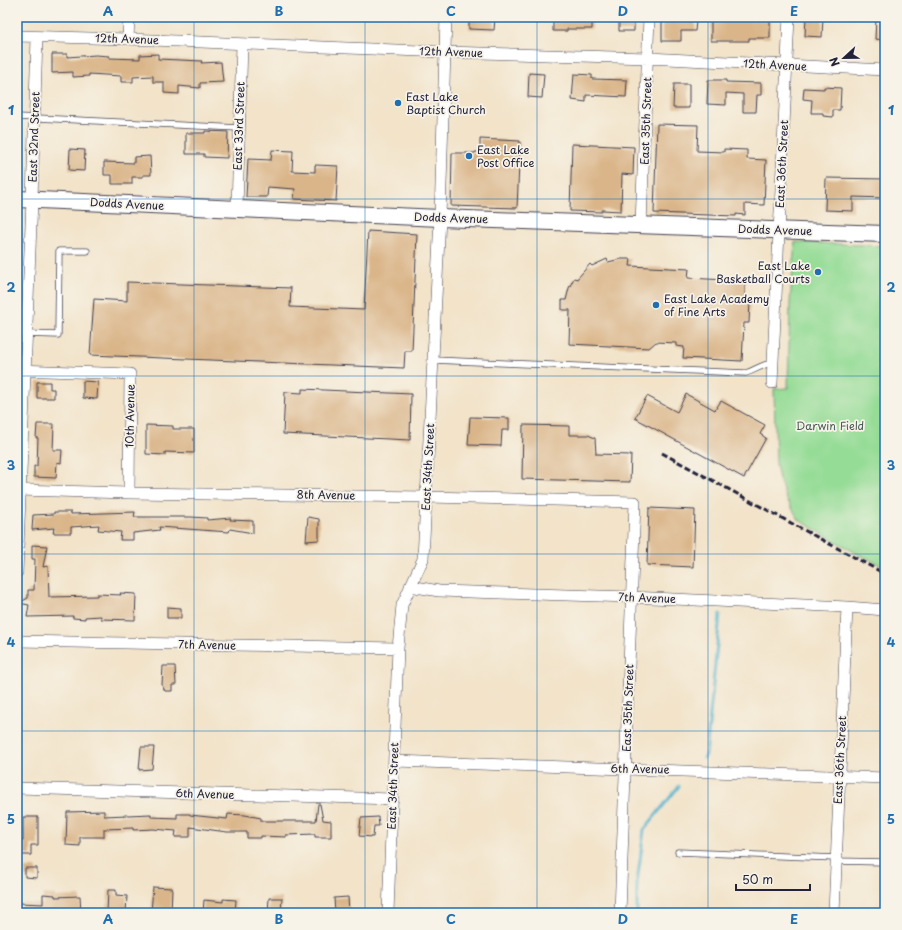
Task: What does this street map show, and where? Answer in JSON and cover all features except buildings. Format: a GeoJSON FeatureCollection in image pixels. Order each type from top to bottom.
{"type":"FeatureCollection","features":[{"type":"Feature","properties":{"kind":"street"},"geometry":{"type":"LineString","coordinates":[[128,39],[129,17]]}},
{"type":"Feature","properties":{"kind":"street","name":"East 34th Street"},"geometry":{"type":"LineString","coordinates":[[388,913],[398,648],[402,605],[423,558],[427,497],[440,218],[446,17]]}},
{"type":"Feature","properties":{"kind":"street","name":"East 35th Street"},"geometry":{"type":"LineString","coordinates":[[641,224],[650,17]]}},
{"type":"Feature","properties":{"kind":"street","name":"East 36th Street"},"geometry":{"type":"LineString","coordinates":[[772,383],[789,17]]}},
{"type":"Feature","properties":{"kind":"street","name":"12th Avenue"},"geometry":{"type":"LineString","coordinates":[[17,36],[648,58],[885,70]]}},
{"type":"Feature","properties":{"kind":"street","name":"East 32nd Street"},"geometry":{"type":"LineString","coordinates":[[17,572],[21,356],[26,334],[22,282],[24,199],[34,117],[37,37]]}},
{"type":"Feature","properties":{"kind":"street","name":"East 33rd Street"},"geometry":{"type":"LineString","coordinates":[[236,208],[242,44]]}},
{"type":"Feature","properties":{"kind":"street","name":"Dodds Avenue"},"geometry":{"type":"LineString","coordinates":[[24,199],[440,218],[641,224],[885,234]]}},
{"type":"Feature","properties":{"kind":"street","name":"10th Avenue"},"geometry":{"type":"LineString","coordinates":[[21,370],[130,374],[128,493]]}},
{"type":"Feature","properties":{"kind":"street","name":"8th Avenue"},"geometry":{"type":"LineString","coordinates":[[19,490],[635,502]]}},
{"type":"Feature","properties":{"kind":"street","name":"East 35th Street"},"geometry":{"type":"LineString","coordinates":[[620,913],[635,502]]}},
{"type":"Feature","properties":{"kind":"street","name":"7th Avenue"},"geometry":{"type":"LineString","coordinates":[[410,586],[439,591],[631,596],[885,610]]}},
{"type":"Feature","properties":{"kind":"street","name":"East 36th Street"},"geometry":{"type":"LineString","coordinates":[[834,913],[847,607]]}},
{"type":"Feature","properties":{"kind":"street","name":"7th Avenue"},"geometry":{"type":"LineString","coordinates":[[17,641],[398,648]]}},
{"type":"Feature","properties":{"kind":"street","name":"6th Avenue"},"geometry":{"type":"LineString","coordinates":[[394,761],[885,778]]}},
{"type":"Feature","properties":{"kind":"street","name":"6th Avenue"},"geometry":{"type":"LineString","coordinates":[[17,788],[393,799]]}},
{"type":"Feature","properties":{"kind":"lane"},"geometry":{"type":"LineString","coordinates":[[17,117],[239,128]]}},
{"type":"Feature","properties":{"kind":"lane"},"geometry":{"type":"LineString","coordinates":[[26,334],[58,335],[59,251],[87,252]]}},
{"type":"Feature","properties":{"kind":"lane"},"geometry":{"type":"LineString","coordinates":[[433,360],[746,373],[764,364],[773,363]]}},
{"type":"Feature","properties":{"kind":"lane"},"geometry":{"type":"LineString","coordinates":[[678,852],[885,862]]}},
{"type":"Feature","properties":{"kind":"green space","name":"Darwin Field"},"geometry":{"type":"Polygon","coordinates":[[[795,242],[885,246],[885,567],[856,553],[799,520],[786,498],[779,479],[776,464],[774,389],[788,388],[790,303],[795,242]]]}},
{"type":"Feature","properties":{"kind":"waterway"},"geometry":{"type":"LineString","coordinates":[[704,758],[706,755],[720,614]]}},
{"type":"Feature","properties":{"kind":"waterway"},"geometry":{"type":"LineString","coordinates":[[637,913],[637,883],[644,830],[679,786]]}},
{"type":"Feature","properties":{"kind":"railway"},"geometry":{"type":"LineString","coordinates":[[662,453],[885,574]]}},
{"type":"Feature","properties":{"kind":"place","name":"East Lake Baptist Church"},"geometry":{"type":"Point","coordinates":[398,103]}},
{"type":"Feature","properties":{"kind":"place","name":"East Lake Post Office"},"geometry":{"type":"Point","coordinates":[469,156]}},
{"type":"Feature","properties":{"kind":"place","name":"East Lake Basketball Courts"},"geometry":{"type":"Point","coordinates":[818,272]}},
{"type":"Feature","properties":{"kind":"place","name":"East Lake Academy of Fine Arts"},"geometry":{"type":"Point","coordinates":[656,305]}}]}
